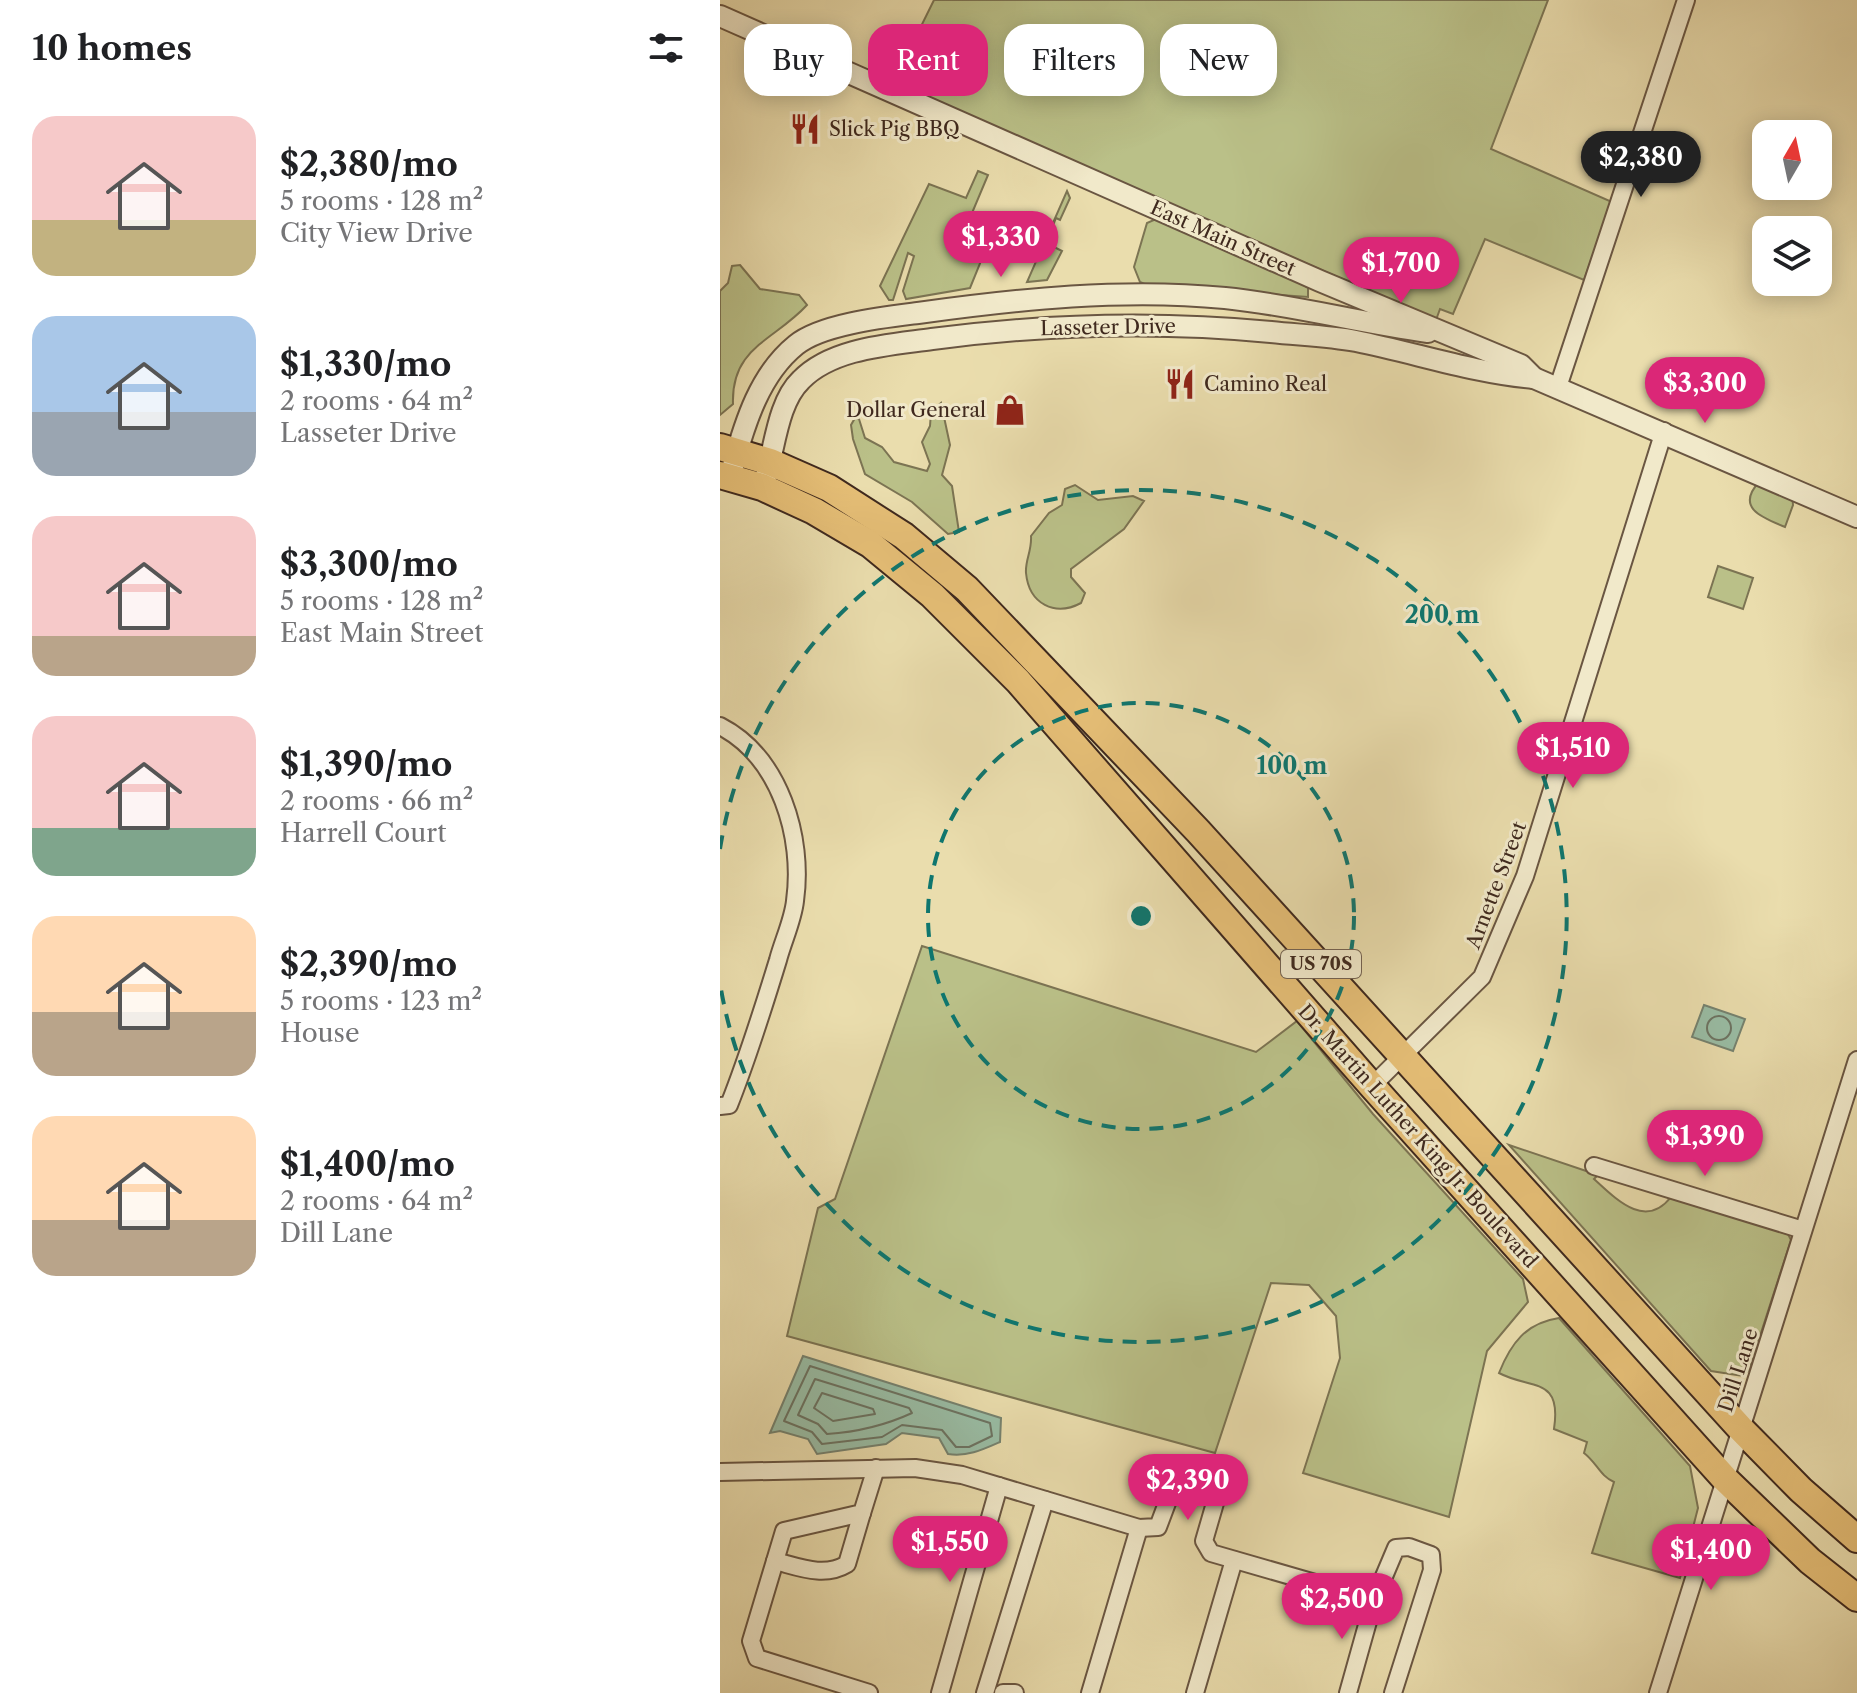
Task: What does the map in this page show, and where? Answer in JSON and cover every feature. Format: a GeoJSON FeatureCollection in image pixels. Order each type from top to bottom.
{"type":"FeatureCollection","features":[{"type":"Feature","properties":{"kind":"main road","name":"US 70S"},"geometry":{"type":"LineString","coordinates":[[728,449],[770,462],[829,488],[904,536],[967,589],[1198,831],[1740,1428],[1801,1490],[1857,1539]]}},
{"type":"Feature","properties":{"kind":"main road","name":"Dr. Martin Luther King Jr. Boulevard"},"geometry":{"type":"LineString","coordinates":[[725,476],[762,487],[814,511],[870,544],[932,595],[1018,681],[1372,1086],[1725,1479],[1810,1561],[1857,1598]]}},
{"type":"Feature","properties":{"kind":"street"},"geometry":{"type":"LineString","coordinates":[[1558,387],[1686,0]]}},
{"type":"Feature","properties":{"kind":"street","name":"East Main Street"},"geometry":{"type":"LineString","coordinates":[[720,16],[1302,273],[1412,317],[1437,333],[1521,365],[1534,378],[1664,431],[1857,517]]}},
{"type":"Feature","properties":{"kind":"street"},"geometry":{"type":"LineString","coordinates":[[1302,273],[1357,318],[1356,341]]}},
{"type":"Feature","properties":{"kind":"street","name":"Lasseter Drive"},"geometry":{"type":"LineString","coordinates":[[725,476],[728,449],[773,366],[799,342],[839,328],[899,315],[1002,301],[1115,295],[1224,298],[1437,333]]}},
{"type":"Feature","properties":{"kind":"street","name":"Lasseter Drive"},"geometry":{"type":"LineString","coordinates":[[762,487],[784,411],[799,381],[823,362],[866,350],[1009,329],[1120,323],[1219,327],[1356,341],[1472,368],[1534,378]]}},
{"type":"Feature","properties":{"kind":"street","name":"Arnette Street"},"geometry":{"type":"LineString","coordinates":[[1372,1086],[1482,977],[1525,876],[1664,431]]}},
{"type":"Feature","properties":{"kind":"street"},"geometry":{"type":"LineString","coordinates":[[720,726],[751,748],[772,778],[795,831],[795,901],[749,1053],[724,1105]]}},
{"type":"Feature","properties":{"kind":"street","name":"Dill Lane"},"geometry":{"type":"LineString","coordinates":[[1658,1693],[1857,1060]]}},
{"type":"Feature","properties":{"kind":"street"},"geometry":{"type":"LineString","coordinates":[[1594,1166],[1803,1230]]}},
{"type":"Feature","properties":{"kind":"street"},"geometry":{"type":"LineString","coordinates":[[775,1561],[821,1572],[835,1571],[847,1564],[876,1468]]}},
{"type":"Feature","properties":{"kind":"street"},"geometry":{"type":"LineString","coordinates":[[720,1472],[915,1468],[999,1486],[1139,1528],[1158,1527],[1173,1487],[1182,1483],[1211,1492],[1215,1503],[1204,1541],[1211,1553],[1374,1600]]}},
{"type":"Feature","properties":{"kind":"street"},"geometry":{"type":"LineString","coordinates":[[940,1693],[999,1486]]}},
{"type":"Feature","properties":{"kind":"street"},"geometry":{"type":"LineString","coordinates":[[985,1693],[1045,1500]]}},
{"type":"Feature","properties":{"kind":"street"},"geometry":{"type":"LineString","coordinates":[[862,1513],[784,1531],[751,1641],[757,1658],[869,1693]]}},
{"type":"Feature","properties":{"kind":"street"},"geometry":{"type":"LineString","coordinates":[[1090,1693],[1139,1528]]}},
{"type":"Feature","properties":{"kind":"street"},"geometry":{"type":"LineString","coordinates":[[1348,1693],[1374,1600],[1396,1548],[1409,1547],[1431,1555],[1432,1570],[1393,1693]]}},
{"type":"Feature","properties":{"kind":"street"},"geometry":{"type":"LineString","coordinates":[[1195,1693],[1234,1560]]}},
{"type":"Feature","properties":{"kind":"street"},"geometry":{"type":"LineString","coordinates":[[1003,1693],[1015,1693]]}},
{"type":"Feature","properties":{"kind":"shaded area"},"geometry":{"type":"Polygon","coordinates":[[[934,0],[1548,0],[1491,149],[1612,202],[1584,280],[1485,239],[1453,314],[1440,309],[1436,320],[923,96],[988,96],[988,24],[922,24],[934,0]]]}},
{"type":"Feature","properties":{"kind":"shaded area"},"geometry":{"type":"Polygon","coordinates":[[[978,171],[988,175],[972,213],[996,224],[970,288],[906,299],[903,291],[914,256],[908,253],[893,300],[889,300],[880,286],[929,184],[966,198],[978,171]]]}},
{"type":"Feature","properties":{"kind":"shaded area"},"geometry":{"type":"Polygon","coordinates":[[[1067,191],[1070,198],[1060,220],[1056,218],[1046,243],[1062,251],[1047,280],[1027,282],[1067,191]]]}},
{"type":"Feature","properties":{"kind":"shaded area"},"geometry":{"type":"Polygon","coordinates":[[[1156,219],[1292,278],[1308,288],[1308,297],[1149,286],[1140,282],[1134,267],[1147,223],[1156,219]]]}},
{"type":"Feature","properties":{"kind":"shaded area"},"geometry":{"type":"Polygon","coordinates":[[[740,265],[760,289],[799,295],[807,305],[747,357],[734,385],[733,404],[720,415],[720,291],[728,283],[732,266],[740,265]]]}},
{"type":"Feature","properties":{"kind":"shaded area"},"geometry":{"type":"Polygon","coordinates":[[[941,403],[950,445],[942,475],[952,486],[959,532],[948,534],[912,502],[865,474],[851,425],[855,418],[859,419],[865,438],[882,447],[894,462],[927,471],[930,464],[922,442],[930,426],[931,412],[941,403]]]}},
{"type":"Feature","properties":{"kind":"shaded area"},"geometry":{"type":"Polygon","coordinates":[[[1759,482],[1792,495],[1793,505],[1785,527],[1761,516],[1751,505],[1752,491],[1759,482]]]}},
{"type":"Feature","properties":{"kind":"shaded area"},"geometry":{"type":"Polygon","coordinates":[[[1075,485],[1098,500],[1133,496],[1144,501],[1124,529],[1071,569],[1071,577],[1085,593],[1081,603],[1062,609],[1053,608],[1038,600],[1028,584],[1026,568],[1031,536],[1049,513],[1062,505],[1065,489],[1075,485]]]}},
{"type":"Feature","properties":{"kind":"shaded area"},"geometry":{"type":"Polygon","coordinates":[[[1718,566],[1753,578],[1743,609],[1708,597],[1718,566]]]}},
{"type":"Feature","properties":{"kind":"shaded area"},"geometry":{"type":"Polygon","coordinates":[[[922,946],[1256,1052],[1297,1021],[1373,1114],[1523,1279],[1528,1302],[1487,1351],[1449,1517],[1303,1473],[1340,1358],[1336,1316],[1309,1285],[1271,1283],[1215,1453],[787,1336],[818,1208],[835,1199],[922,946]]]}},
{"type":"Feature","properties":{"kind":"shaded area"},"geometry":{"type":"Polygon","coordinates":[[[1509,1145],[1598,1175],[1594,1179],[1631,1208],[1651,1211],[1661,1207],[1671,1197],[1788,1234],[1791,1240],[1749,1370],[1743,1376],[1711,1371],[1509,1145]]]}},
{"type":"Feature","properties":{"kind":"shaded area"},"geometry":{"type":"Polygon","coordinates":[[[1559,1318],[1690,1466],[1698,1508],[1680,1578],[1592,1553],[1614,1482],[1584,1453],[1587,1442],[1554,1429],[1555,1412],[1549,1392],[1499,1373],[1521,1336],[1537,1324],[1559,1318]]]}},
{"type":"Feature","properties":{"kind":"water"},"geometry":{"type":"Polygon","coordinates":[[[1704,1005],[1745,1019],[1733,1051],[1692,1037],[1704,1005]]]}},
{"type":"Feature","properties":{"kind":"water"},"geometry":{"type":"Polygon","coordinates":[[[803,1356],[1001,1418],[1000,1442],[955,1455],[948,1454],[939,1438],[902,1433],[886,1444],[817,1454],[808,1439],[780,1431],[770,1433],[803,1356]]]}},
{"type":"Feature","properties":{"kind":"place","name":"Slick Pig BBQ"},"geometry":{"type":"Point","coordinates":[805,129]}},
{"type":"Feature","properties":{"kind":"place","name":"Camino Real"},"geometry":{"type":"Point","coordinates":[1180,384]}},
{"type":"Feature","properties":{"kind":"place","name":"Dollar General"},"geometry":{"type":"Point","coordinates":[1010,410]}}]}
